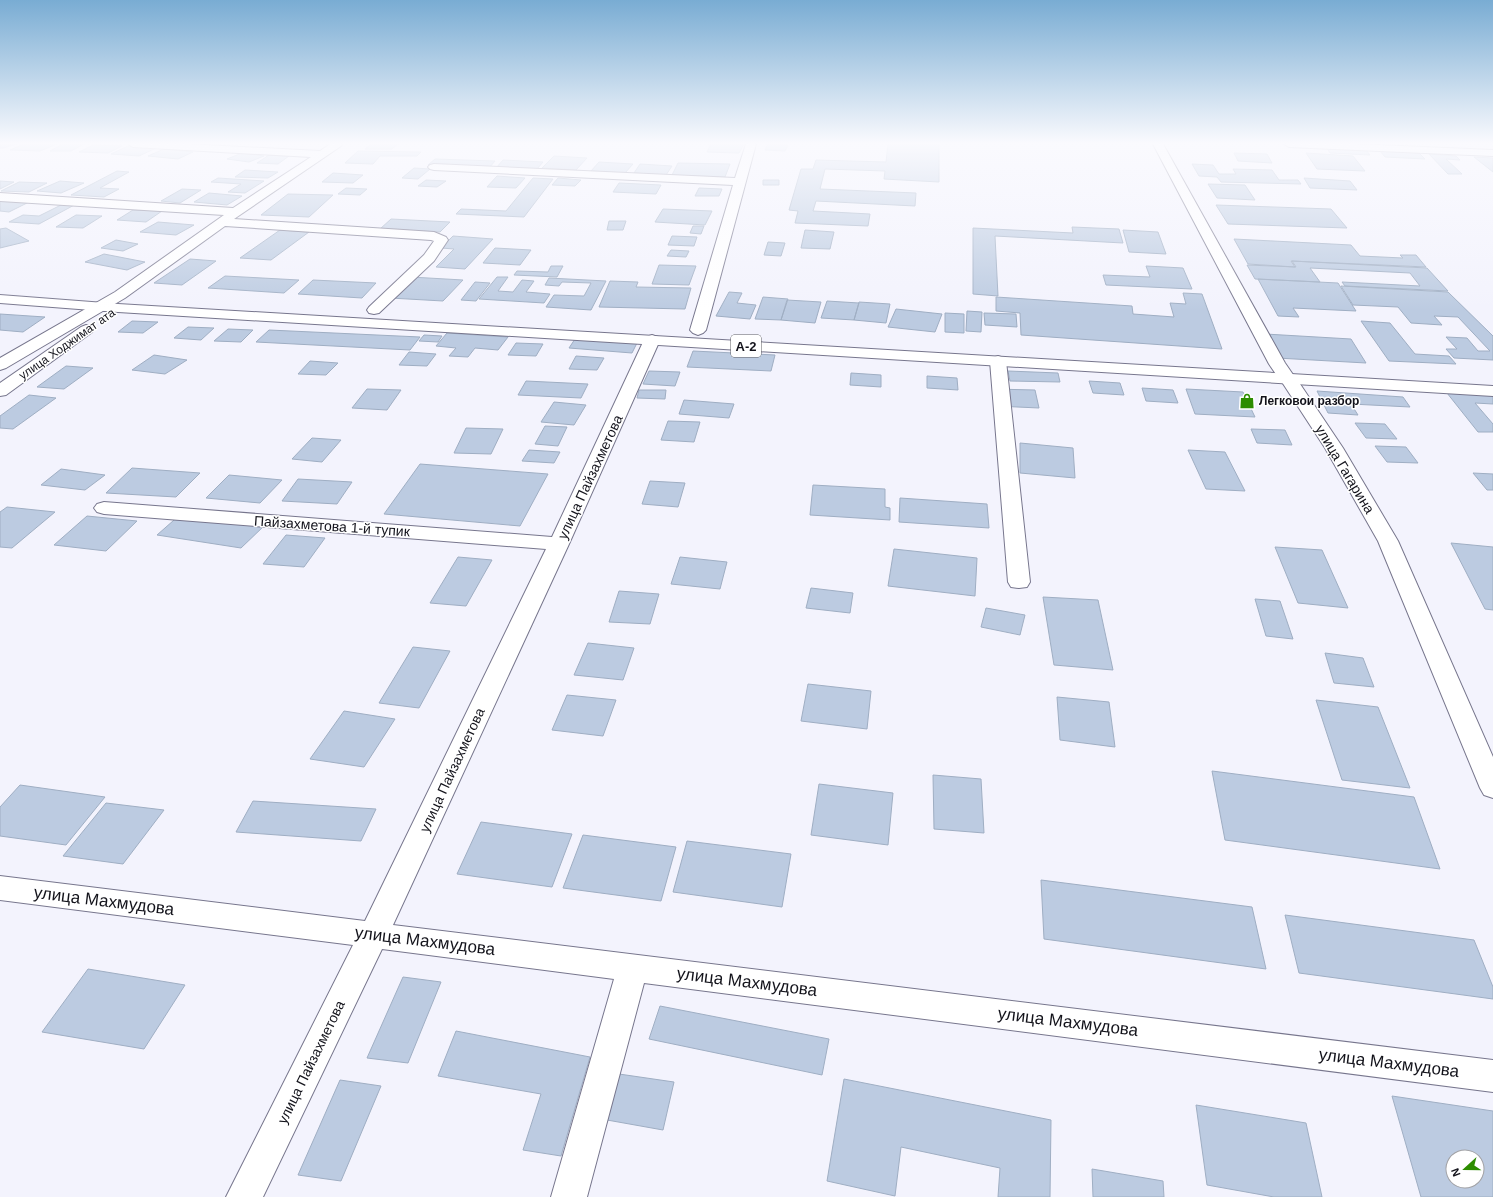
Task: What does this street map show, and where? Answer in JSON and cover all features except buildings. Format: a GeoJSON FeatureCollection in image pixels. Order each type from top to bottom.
{"type":"FeatureCollection","features":[{"type":"Feature","properties":{"kind":"main road"},"geometry":{"type":"LineString","coordinates":[[45,200],[236,212]]}},
{"type":"Feature","properties":{"kind":"main road","name":"улица Ходжимат ата"},"geometry":{"type":"LineString","coordinates":[[0,391],[119,302],[222,222],[254,200]]}},
{"type":"Feature","properties":{"kind":"main road"},"geometry":{"type":"LineString","coordinates":[[698,330],[735,200]]}},
{"type":"Feature","properties":{"kind":"main road","name":"улица Гагарина"},"geometry":{"type":"LineString","coordinates":[[1189,200],[1282,371],[1334,448],[1388,541],[1493,788]]}},
{"type":"Feature","properties":{"kind":"main road"},"geometry":{"type":"LineString","coordinates":[[222,222],[434,236],[441,240],[429,258],[374,310]]}},
{"type":"Feature","properties":{"kind":"main road","name":"A-2"},"geometry":{"type":"LineString","coordinates":[[0,287],[119,302],[652,340],[998,361],[1493,378]]}},
{"type":"Feature","properties":{"kind":"main road","name":"A-2"},"geometry":{"type":"LineString","coordinates":[[0,299],[374,310],[698,330],[1282,371],[1493,391]]}},
{"type":"Feature","properties":{"kind":"main road"},"geometry":{"type":"LineString","coordinates":[[0,365],[119,302]]}},
{"type":"Feature","properties":{"kind":"main road","name":"улица Пайзахметова"},"geometry":{"type":"LineString","coordinates":[[244,1197],[374,934],[559,544],[652,340]]}},
{"type":"Feature","properties":{"kind":"main road"},"geometry":{"type":"LineString","coordinates":[[998,361],[1020,582]]}},
{"type":"Feature","properties":{"kind":"main road","name":"Пайзахметова 1-й тупик"},"geometry":{"type":"LineString","coordinates":[[104,508],[559,544]]}},
{"type":"Feature","properties":{"kind":"main road","name":"улица Махмудова"},"geometry":{"type":"LineString","coordinates":[[0,888],[1493,1076]]}},
{"type":"Feature","properties":{"kind":"main road"},"geometry":{"type":"LineString","coordinates":[[569,1197],[633,967]]}},
{"type":"Feature","properties":{"kind":"place","name":"Легковои разбор"},"geometry":{"type":"Point","coordinates":[1247,401]}}]}
